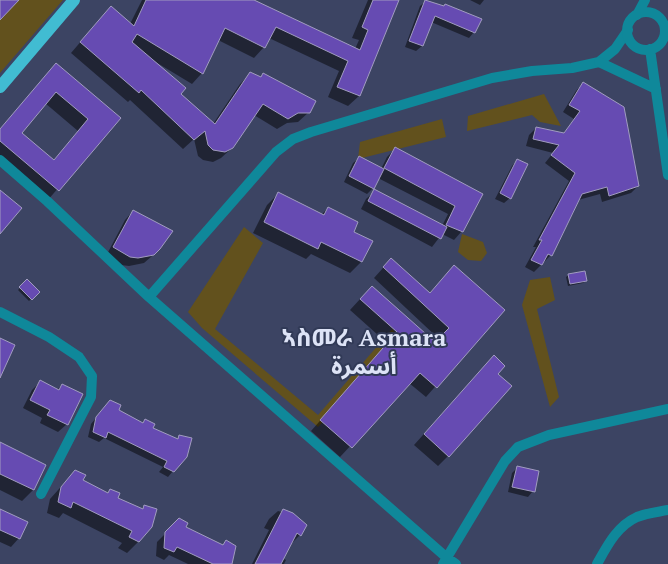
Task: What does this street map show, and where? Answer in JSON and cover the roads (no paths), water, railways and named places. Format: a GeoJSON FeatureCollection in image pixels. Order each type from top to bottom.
{"type":"FeatureCollection","features":[{"type":"Feature","properties":{"kind":"main road"},"geometry":{"type":"LineString","coordinates":[[0,87],[74,0]]}},
{"type":"Feature","properties":{"kind":"street"},"geometry":{"type":"LineString","coordinates":[[637,15],[645,0]]}},
{"type":"Feature","properties":{"kind":"street"},"geometry":{"type":"LineString","coordinates":[[149,297],[276,152],[293,139],[492,78],[532,71],[572,68],[599,62],[615,49],[628,30],[632,19],[643,12],[655,14],[664,24],[666,33],[659,45],[650,49],[639,48],[634,45],[630,41],[628,30]]}},
{"type":"Feature","properties":{"kind":"street"},"geometry":{"type":"LineString","coordinates":[[650,49],[668,175]]}},
{"type":"Feature","properties":{"kind":"street"},"geometry":{"type":"LineString","coordinates":[[599,62],[656,89]]}},
{"type":"Feature","properties":{"kind":"street"},"geometry":{"type":"LineString","coordinates":[[0,160],[47,201],[149,297],[444,561],[456,564]]}},
{"type":"Feature","properties":{"kind":"street"},"geometry":{"type":"LineString","coordinates":[[0,312],[49,337],[80,357],[92,376],[91,397],[41,494]]}},
{"type":"Feature","properties":{"kind":"street"},"geometry":{"type":"LineString","coordinates":[[444,561],[505,462],[518,447],[549,435],[668,409]]}},
{"type":"Feature","properties":{"kind":"street"},"geometry":{"type":"LineString","coordinates":[[597,564],[609,542],[621,527],[637,517],[668,510]]}},
{"type":"Feature","properties":{"kind":"district","name":"ኣስመራ Asmara أسمرة"},"geometry":{"type":"Point","coordinates":[364,351]}}]}
